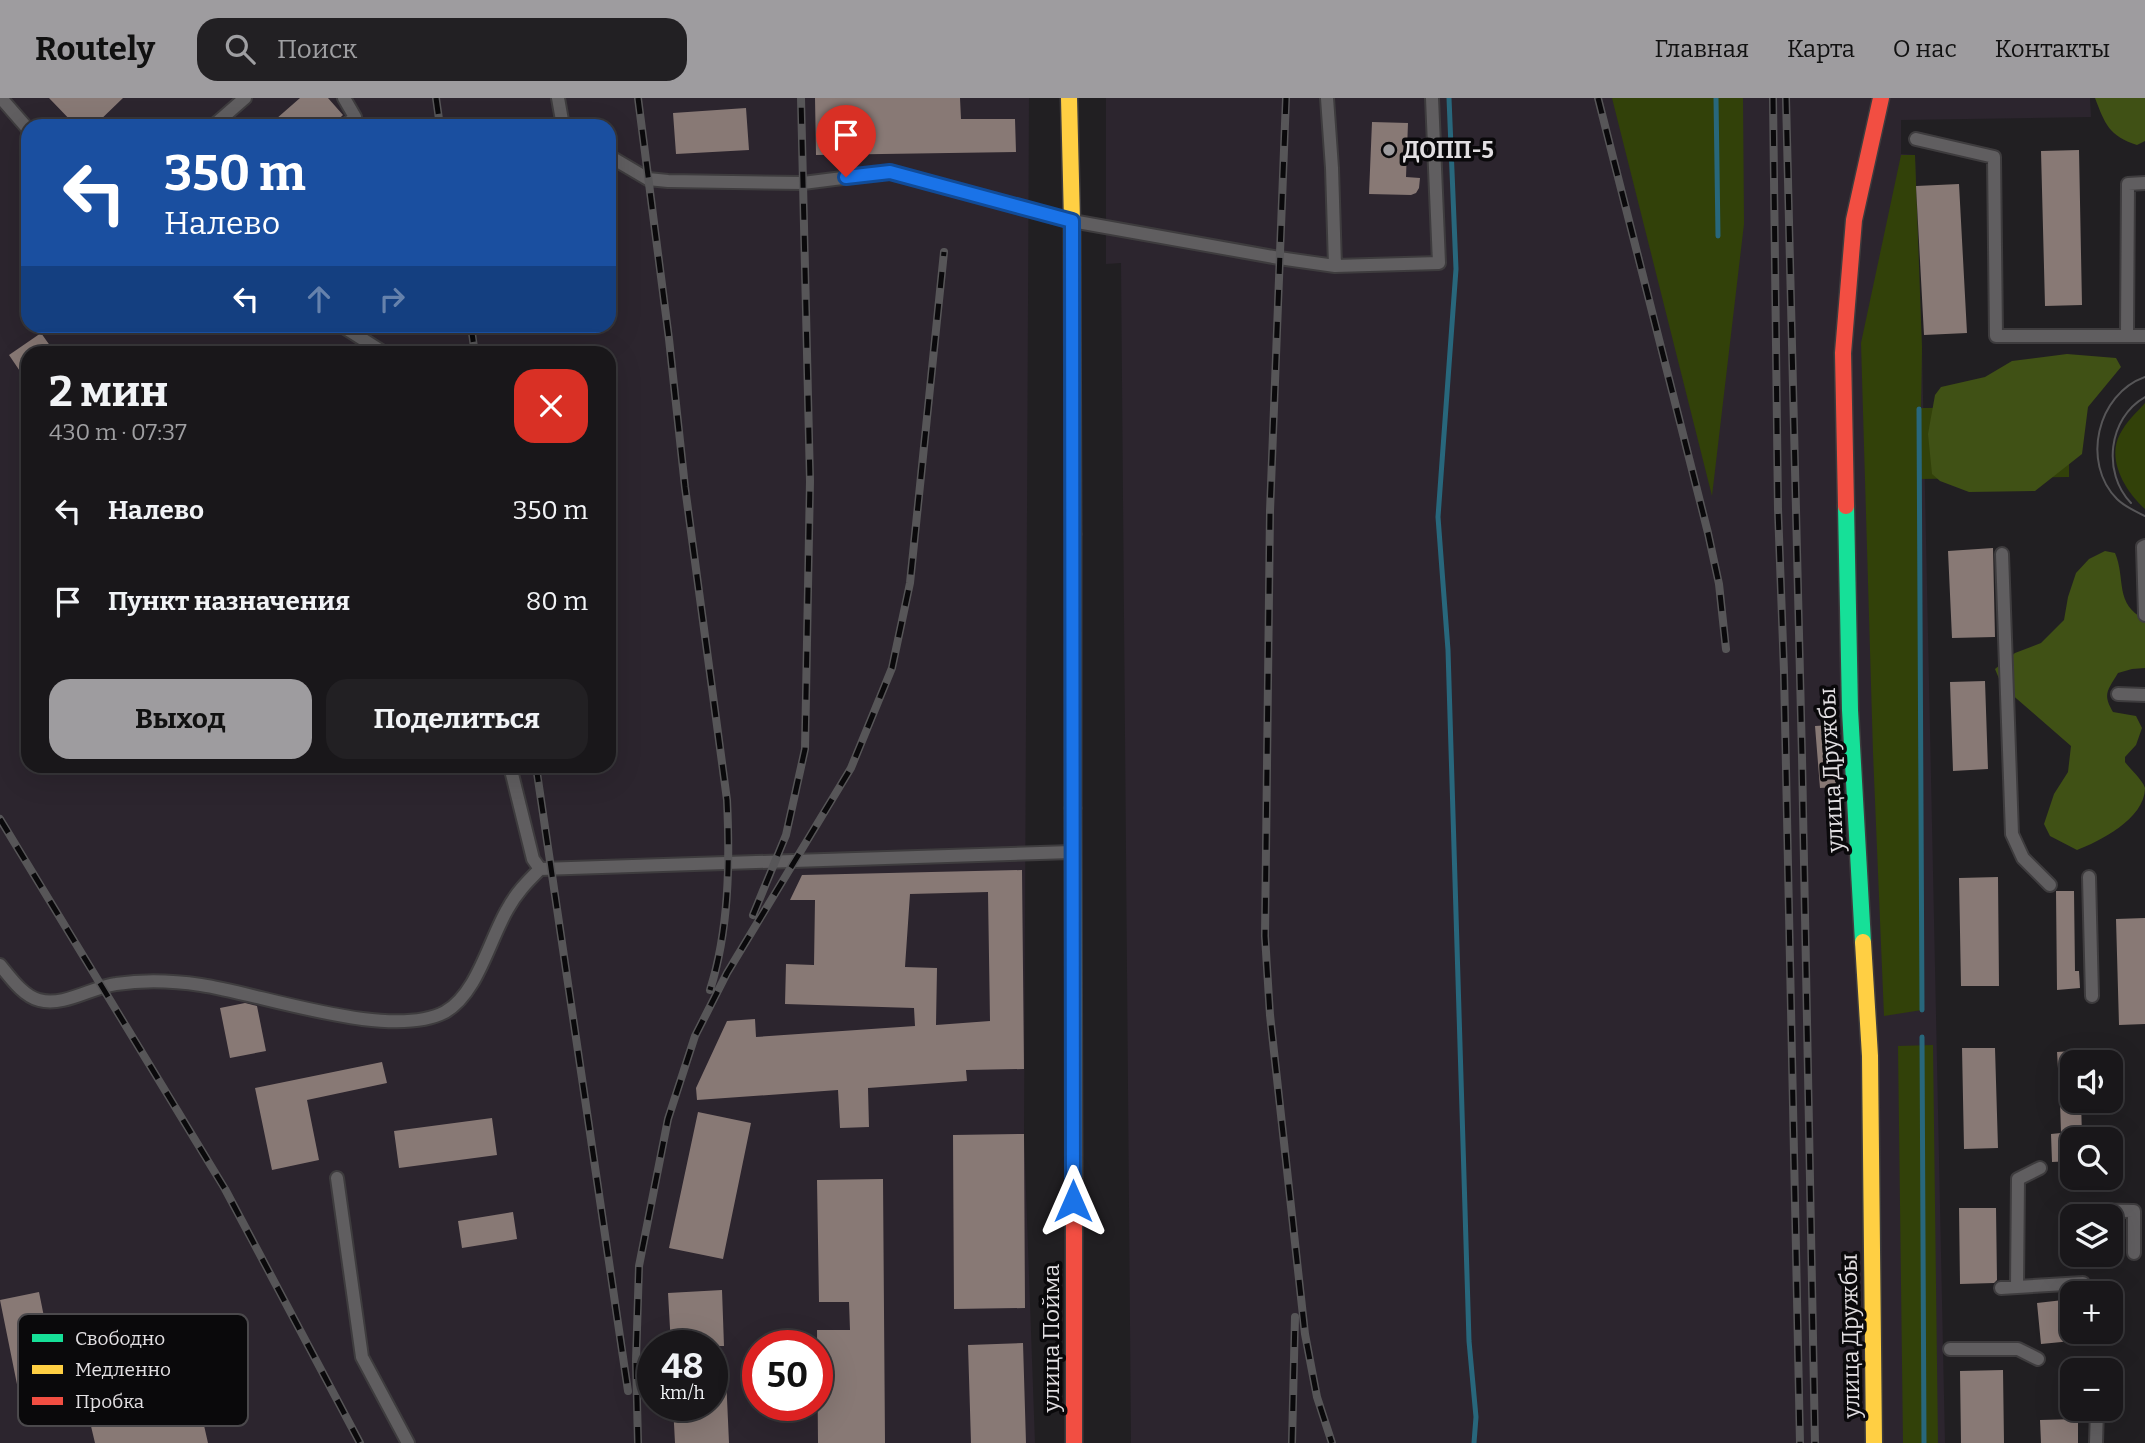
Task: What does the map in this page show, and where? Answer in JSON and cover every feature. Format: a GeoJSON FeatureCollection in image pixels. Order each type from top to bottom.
{"type":"FeatureCollection","features":[{"type":"Feature","properties":{"kind":"main road","name":"улица Пойма"},"geometry":{"type":"LineString","coordinates":[[1069,98],[1072,221],[1074,1443]]}},
{"type":"Feature","properties":{"kind":"main road","name":"улица Дружбы"},"geometry":{"type":"LineString","coordinates":[[1874,1443],[1870,1055],[1850,710],[1843,353],[1854,220],[1881,98]]}},
{"type":"Feature","properties":{"kind":"lane"},"geometry":{"type":"LineString","coordinates":[[1,98],[21,120]]}},
{"type":"Feature","properties":{"kind":"lane"},"geometry":{"type":"LineString","coordinates":[[221,119],[245,98]]}},
{"type":"Feature","properties":{"kind":"lane"},"geometry":{"type":"LineString","coordinates":[[344,98],[355,117],[353,119]]}},
{"type":"Feature","properties":{"kind":"lane"},"geometry":{"type":"LineString","coordinates":[[558,98],[562,119]]}},
{"type":"Feature","properties":{"kind":"lane"},"geometry":{"type":"LineString","coordinates":[[1327,98],[1335,266]]}},
{"type":"Feature","properties":{"kind":"lane"},"geometry":{"type":"LineString","coordinates":[[616,160],[648,179],[668,181],[803,183],[890,172],[1072,221],[1335,266],[1439,263],[1432,98]]}},
{"type":"Feature","properties":{"kind":"lane"},"geometry":{"type":"LineString","coordinates":[[1916,139],[1994,157],[1996,336],[2145,336]]}},
{"type":"Feature","properties":{"kind":"lane"},"geometry":{"type":"LineString","coordinates":[[2127,335],[2128,184],[2145,184]]}},
{"type":"Feature","properties":{"kind":"lane"},"geometry":{"type":"LineString","coordinates":[[353,333],[373,346]]}},
{"type":"Feature","properties":{"kind":"lane"},"geometry":{"type":"LineString","coordinates":[[2145,546],[2145,615]]}},
{"type":"Feature","properties":{"kind":"lane"},"geometry":{"type":"LineString","coordinates":[[2002,554],[2012,834],[2023,858],[2050,886]]}},
{"type":"Feature","properties":{"kind":"lane"},"geometry":{"type":"LineString","coordinates":[[2118,694],[2145,695]]}},
{"type":"Feature","properties":{"kind":"lane"},"geometry":{"type":"LineString","coordinates":[[512,773],[533,859],[540,869]]}},
{"type":"Feature","properties":{"kind":"lane"},"geometry":{"type":"LineString","coordinates":[[0,965],[17,986],[38,1000],[60,1000],[114,984],[146,982],[200,985],[374,1021],[408,1022],[444,1013],[462,999],[475,981],[489,944],[508,908],[520,889],[540,869],[1073,852]]}},
{"type":"Feature","properties":{"kind":"lane"},"geometry":{"type":"LineString","coordinates":[[2089,877],[2092,996]]}},
{"type":"Feature","properties":{"kind":"lane"},"geometry":{"type":"LineString","coordinates":[[2017,1287],[2018,1179],[2040,1168]]}},
{"type":"Feature","properties":{"kind":"lane"},"geometry":{"type":"LineString","coordinates":[[337,1178],[362,1357],[408,1443]]}},
{"type":"Feature","properties":{"kind":"lane"},"geometry":{"type":"LineString","coordinates":[[2123,1211],[2134,1211],[2134,1253]]}},
{"type":"Feature","properties":{"kind":"lane"},"geometry":{"type":"LineString","coordinates":[[2001,1288],[2060,1284]]}},
{"type":"Feature","properties":{"kind":"lane"},"geometry":{"type":"LineString","coordinates":[[1950,1349],[2018,1349],[2038,1359]]}},
{"type":"Feature","properties":{"kind":"lane"},"geometry":{"type":"LineString","coordinates":[[2096,1443],[2097,1421]]}},
{"type":"Feature","properties":{"kind":"shaded area"},"geometry":{"type":"Polygon","coordinates":[[[0,98],[1029,98],[1024,1135],[1035,1443],[0,1443],[0,98]]]}},
{"type":"Feature","properties":{"kind":"shaded area"},"geometry":{"type":"Polygon","coordinates":[[[1106,98],[2090,98],[2091,117],[1901,120],[1901,154],[1915,155],[1922,348],[1945,1443],[1131,1443],[1121,263],[1106,264],[1106,98]]]}},
{"type":"Feature","properties":{"kind":"green space"},"geometry":{"type":"Polygon","coordinates":[[[1612,98],[1743,98],[1744,224],[1712,496],[1612,98]]]}},
{"type":"Feature","properties":{"kind":"green space"},"geometry":{"type":"Polygon","coordinates":[[[2095,98],[2145,98],[2145,141],[2137,145],[2114,133],[2105,122],[2095,98]]]}},
{"type":"Feature","properties":{"kind":"green space"},"geometry":{"type":"Polygon","coordinates":[[[1901,155],[1915,155],[1922,348],[1921,408],[2069,407],[2069,477],[1920,479],[1922,1010],[1884,1016],[1861,343],[1901,155]]]}},
{"type":"Feature","properties":{"kind":"green space"},"geometry":{"type":"Polygon","coordinates":[[[2067,354],[2116,358],[2121,367],[2088,407],[2082,454],[2035,491],[1969,492],[1940,481],[1932,474],[1928,434],[1935,395],[1941,387],[1985,377],[2012,361],[2067,354]]]}},
{"type":"Feature","properties":{"kind":"green space"},"geometry":{"type":"Polygon","coordinates":[[[2145,403],[2145,509],[2125,485],[2115,454],[2122,430],[2145,403]]]}},
{"type":"Feature","properties":{"kind":"green space"},"geometry":{"type":"Polygon","coordinates":[[[2105,551],[2115,553],[2125,599],[2135,613],[2145,619],[2145,668],[2118,673],[2107,696],[2113,712],[2136,716],[2142,728],[2136,745],[2125,757],[2125,762],[2145,788],[2143,799],[2129,819],[2108,835],[2077,850],[2050,836],[2044,824],[2054,794],[2068,772],[2071,746],[2002,686],[1995,669],[2015,653],[2041,643],[2064,620],[2076,573],[2089,559],[2105,551]]]}},
{"type":"Feature","properties":{"kind":"green space"},"geometry":{"type":"Polygon","coordinates":[[[1933,1045],[1938,1443],[1903,1443],[1898,1046],[1933,1045]]]}},
{"type":"Feature","properties":{"kind":"building"},"geometry":{"type":"Polygon","coordinates":[[[49,98],[123,98],[101,119],[69,119],[49,98]]]}},
{"type":"Feature","properties":{"kind":"building"},"geometry":{"type":"Polygon","coordinates":[[[300,98],[328,98],[343,115],[339,119],[276,119],[300,98]]]}},
{"type":"Feature","properties":{"kind":"building"},"geometry":{"type":"Polygon","coordinates":[[[815,98],[960,98],[961,119],[1015,119],[1016,152],[816,155],[815,98]]]}},
{"type":"Feature","properties":{"kind":"building"},"geometry":{"type":"Polygon","coordinates":[[[746,108],[749,150],[676,154],[673,113],[746,108]]]}},
{"type":"Feature","properties":{"kind":"building","name":"ДОПП-5"},"geometry":{"type":"Polygon","coordinates":[[[1372,122],[1408,123],[1406,177],[1420,178],[1416,193],[1369,194],[1372,122]]]}},
{"type":"Feature","properties":{"kind":"building"},"geometry":{"type":"Polygon","coordinates":[[[2079,150],[2082,305],[2045,306],[2041,151],[2079,150]]]}},
{"type":"Feature","properties":{"kind":"building"},"geometry":{"type":"Polygon","coordinates":[[[1959,184],[1967,333],[1924,335],[1916,186],[1959,184]]]}},
{"type":"Feature","properties":{"kind":"building"},"geometry":{"type":"Polygon","coordinates":[[[41,333],[50,346],[22,346],[41,333]]]}},
{"type":"Feature","properties":{"kind":"building"},"geometry":{"type":"Polygon","coordinates":[[[21,347],[21,373],[9,355],[21,347]]]}},
{"type":"Feature","properties":{"kind":"building"},"geometry":{"type":"Polygon","coordinates":[[[1993,548],[1995,637],[1952,638],[1948,551],[1993,548]]]}},
{"type":"Feature","properties":{"kind":"building"},"geometry":{"type":"Polygon","coordinates":[[[1985,681],[1988,769],[1953,771],[1950,682],[1985,681]]]}},
{"type":"Feature","properties":{"kind":"building"},"geometry":{"type":"Polygon","coordinates":[[[1832,725],[1836,787],[1820,788],[1815,726],[1832,725]]]}},
{"type":"Feature","properties":{"kind":"building"},"geometry":{"type":"Polygon","coordinates":[[[1022,870],[1024,1069],[966,1070],[967,1081],[868,1088],[869,1127],[840,1128],[838,1090],[697,1100],[696,1088],[727,1021],[755,1019],[756,1037],[915,1026],[914,1008],[785,1004],[786,964],[814,965],[815,900],[790,900],[802,875],[1022,870]],[[988,892],[910,894],[905,967],[937,968],[936,1025],[990,1021],[988,892]]]}},
{"type":"Feature","properties":{"kind":"building"},"geometry":{"type":"Polygon","coordinates":[[[1998,877],[1999,986],[1961,986],[1959,878],[1998,877]]]}},
{"type":"Feature","properties":{"kind":"building"},"geometry":{"type":"Polygon","coordinates":[[[2056,891],[2074,891],[2075,971],[2079,971],[2080,988],[2057,990],[2056,891]]]}},
{"type":"Feature","properties":{"kind":"building"},"geometry":{"type":"Polygon","coordinates":[[[2145,918],[2145,1024],[2119,1025],[2116,919],[2145,918]]]}},
{"type":"Feature","properties":{"kind":"building"},"geometry":{"type":"Polygon","coordinates":[[[245,1003],[257,1006],[266,1051],[230,1058],[220,1008],[245,1003]]]}},
{"type":"Feature","properties":{"kind":"building"},"geometry":{"type":"Polygon","coordinates":[[[1962,1048],[1995,1048],[1998,1148],[1964,1149],[1962,1048]]]}},
{"type":"Feature","properties":{"kind":"building"},"geometry":{"type":"Polygon","coordinates":[[[2057,1052],[2060,1052],[2060,1101],[2057,1052]]]}},
{"type":"Feature","properties":{"kind":"building"},"geometry":{"type":"Polygon","coordinates":[[[382,1062],[387,1083],[307,1100],[319,1160],[272,1170],[255,1088],[382,1062]]]}},
{"type":"Feature","properties":{"kind":"building"},"geometry":{"type":"Polygon","coordinates":[[[698,1112],[751,1123],[723,1259],[669,1248],[698,1112]]]}},
{"type":"Feature","properties":{"kind":"building"},"geometry":{"type":"Polygon","coordinates":[[[2060,1113],[2081,1113],[2082,1127],[2061,1127],[2060,1113]]]}},
{"type":"Feature","properties":{"kind":"building"},"geometry":{"type":"Polygon","coordinates":[[[492,1118],[497,1155],[399,1168],[394,1131],[492,1118]]]}},
{"type":"Feature","properties":{"kind":"building"},"geometry":{"type":"Polygon","coordinates":[[[2060,1133],[2060,1162],[2052,1162],[2051,1134],[2060,1133]]]}},
{"type":"Feature","properties":{"kind":"building"},"geometry":{"type":"Polygon","coordinates":[[[1024,1134],[1025,1308],[954,1309],[953,1135],[1024,1134]]]}},
{"type":"Feature","properties":{"kind":"building"},"geometry":{"type":"Polygon","coordinates":[[[883,1179],[885,1443],[818,1443],[818,1421],[833,1421],[833,1330],[850,1330],[849,1302],[819,1302],[817,1180],[883,1179]]]}},
{"type":"Feature","properties":{"kind":"building"},"geometry":{"type":"Polygon","coordinates":[[[1959,1208],[1996,1208],[1997,1280],[1994,1283],[1960,1284],[1959,1208]]]}},
{"type":"Feature","properties":{"kind":"building"},"geometry":{"type":"Polygon","coordinates":[[[513,1212],[517,1239],[462,1248],[458,1221],[513,1212]]]}},
{"type":"Feature","properties":{"kind":"building"},"geometry":{"type":"Polygon","coordinates":[[[722,1290],[723,1330],[670,1330],[668,1293],[722,1290]]]}},
{"type":"Feature","properties":{"kind":"building"},"geometry":{"type":"Polygon","coordinates":[[[39,1292],[43,1314],[18,1314],[18,1389],[0,1300],[39,1292]]]}},
{"type":"Feature","properties":{"kind":"building"},"geometry":{"type":"Polygon","coordinates":[[[2060,1300],[2060,1342],[2041,1344],[2037,1303],[2060,1300]]]}},
{"type":"Feature","properties":{"kind":"building"},"geometry":{"type":"Polygon","coordinates":[[[1023,1343],[1026,1443],[971,1443],[968,1345],[1023,1343]]]}},
{"type":"Feature","properties":{"kind":"building"},"geometry":{"type":"Polygon","coordinates":[[[2003,1370],[2004,1443],[1961,1443],[1960,1371],[2003,1370]]]}},
{"type":"Feature","properties":{"kind":"building"},"geometry":{"type":"Polygon","coordinates":[[[2040,1420],[2078,1421],[2078,1443],[2041,1443],[2040,1420]]]}},
{"type":"Feature","properties":{"kind":"building"},"geometry":{"type":"Polygon","coordinates":[[[674,1421],[728,1421],[729,1443],[675,1443],[674,1421]]]}},
{"type":"Feature","properties":{"kind":"building"},"geometry":{"type":"Polygon","coordinates":[[[91,1426],[204,1426],[208,1443],[95,1443],[91,1426]]]}},
{"type":"Feature","properties":{"kind":"waterway"},"geometry":{"type":"LineString","coordinates":[[1449,98],[1456,269],[1438,517],[1448,650],[1469,1341],[1476,1417],[1474,1443]]}},
{"type":"Feature","properties":{"kind":"waterway"},"geometry":{"type":"LineString","coordinates":[[1716,98],[1718,236]]}},
{"type":"Feature","properties":{"kind":"waterway"},"geometry":{"type":"LineString","coordinates":[[1919,409],[1922,1010]]}},
{"type":"Feature","properties":{"kind":"waterway"},"geometry":{"type":"LineString","coordinates":[[1922,1037],[1924,1443]]}},
{"type":"Feature","properties":{"kind":"tram line"},"geometry":{"type":"LineString","coordinates":[[2145,377],[2115,398],[2106,414],[2097,449],[2099,467],[2106,484],[2120,502],[2145,516]]}},
{"type":"Feature","properties":{"kind":"tram line"},"geometry":{"type":"LineString","coordinates":[[2131,503],[2116,477],[2113,447],[2123,418],[2145,397]]}},
{"type":"Feature","properties":{"kind":"railway"},"geometry":{"type":"LineString","coordinates":[[436,98],[439,119]]}},
{"type":"Feature","properties":{"kind":"railway"},"geometry":{"type":"LineString","coordinates":[[638,98],[685,487],[727,800],[725,920],[710,990]]}},
{"type":"Feature","properties":{"kind":"railway"},"geometry":{"type":"LineString","coordinates":[[753,915],[786,835],[805,749],[810,481],[801,98]]}},
{"type":"Feature","properties":{"kind":"railway"},"geometry":{"type":"LineString","coordinates":[[1286,98],[1270,511],[1265,936],[1270,1015],[1305,1334],[1317,1397],[1332,1443]]}},
{"type":"Feature","properties":{"kind":"railway"},"geometry":{"type":"LineString","coordinates":[[1598,98],[1708,533],[1719,584],[1726,649]]}},
{"type":"Feature","properties":{"kind":"railway"},"geometry":{"type":"LineString","coordinates":[[1773,98],[1778,509],[1784,672],[1800,1443]]}},
{"type":"Feature","properties":{"kind":"railway"},"geometry":{"type":"LineString","coordinates":[[1786,98],[1815,1443]]}},
{"type":"Feature","properties":{"kind":"railway"},"geometry":{"type":"LineString","coordinates":[[638,1443],[636,1361],[639,1266],[668,1119],[695,1036],[727,973],[851,768],[892,668],[910,583],[944,252]]}},
{"type":"Feature","properties":{"kind":"railway"},"geometry":{"type":"LineString","coordinates":[[472,333],[474,346]]}},
{"type":"Feature","properties":{"kind":"railway"},"geometry":{"type":"LineString","coordinates":[[537,773],[628,1391]]}},
{"type":"Feature","properties":{"kind":"railway"},"geometry":{"type":"LineString","coordinates":[[0,819],[225,1189],[360,1443]]}},
{"type":"Feature","properties":{"kind":"railway"},"geometry":{"type":"LineString","coordinates":[[1292,1443],[1295,1317]]}},
{"type":"Feature","properties":{"kind":"traffic: fast"},"geometry":{"type":"LineString","coordinates":[[1846,506],[1850,710],[1863,942]]}},
{"type":"Feature","properties":{"kind":"traffic: fast"},"geometry":{"type":"LineString","coordinates":[[1073,534],[1073,808]]}},
{"type":"Feature","properties":{"kind":"traffic: slow"},"geometry":{"type":"LineString","coordinates":[[1069,98],[1073,534]]}},
{"type":"Feature","properties":{"kind":"traffic: slow"},"geometry":{"type":"LineString","coordinates":[[1073,808],[1074,1181]]}},
{"type":"Feature","properties":{"kind":"traffic: slow"},"geometry":{"type":"LineString","coordinates":[[1863,942],[1870,1056],[1874,1443]]}},
{"type":"Feature","properties":{"kind":"traffic: jam"},"geometry":{"type":"LineString","coordinates":[[1846,506],[1843,353],[1854,220],[1881,98]]}},
{"type":"Feature","properties":{"kind":"traffic: jam"},"geometry":{"type":"LineString","coordinates":[[1074,1181],[1074,1443]]}},
{"type":"Feature","properties":{"kind":"place","name":"ДОПП-5"},"geometry":{"type":"Point","coordinates":[1389,150]}},
{"type":"Feature","properties":{"kind":"route"},"geometry":{"type":"LineString","coordinates":[[846,177],[890,172],[1072,221],[1073,1201]]}}]}
